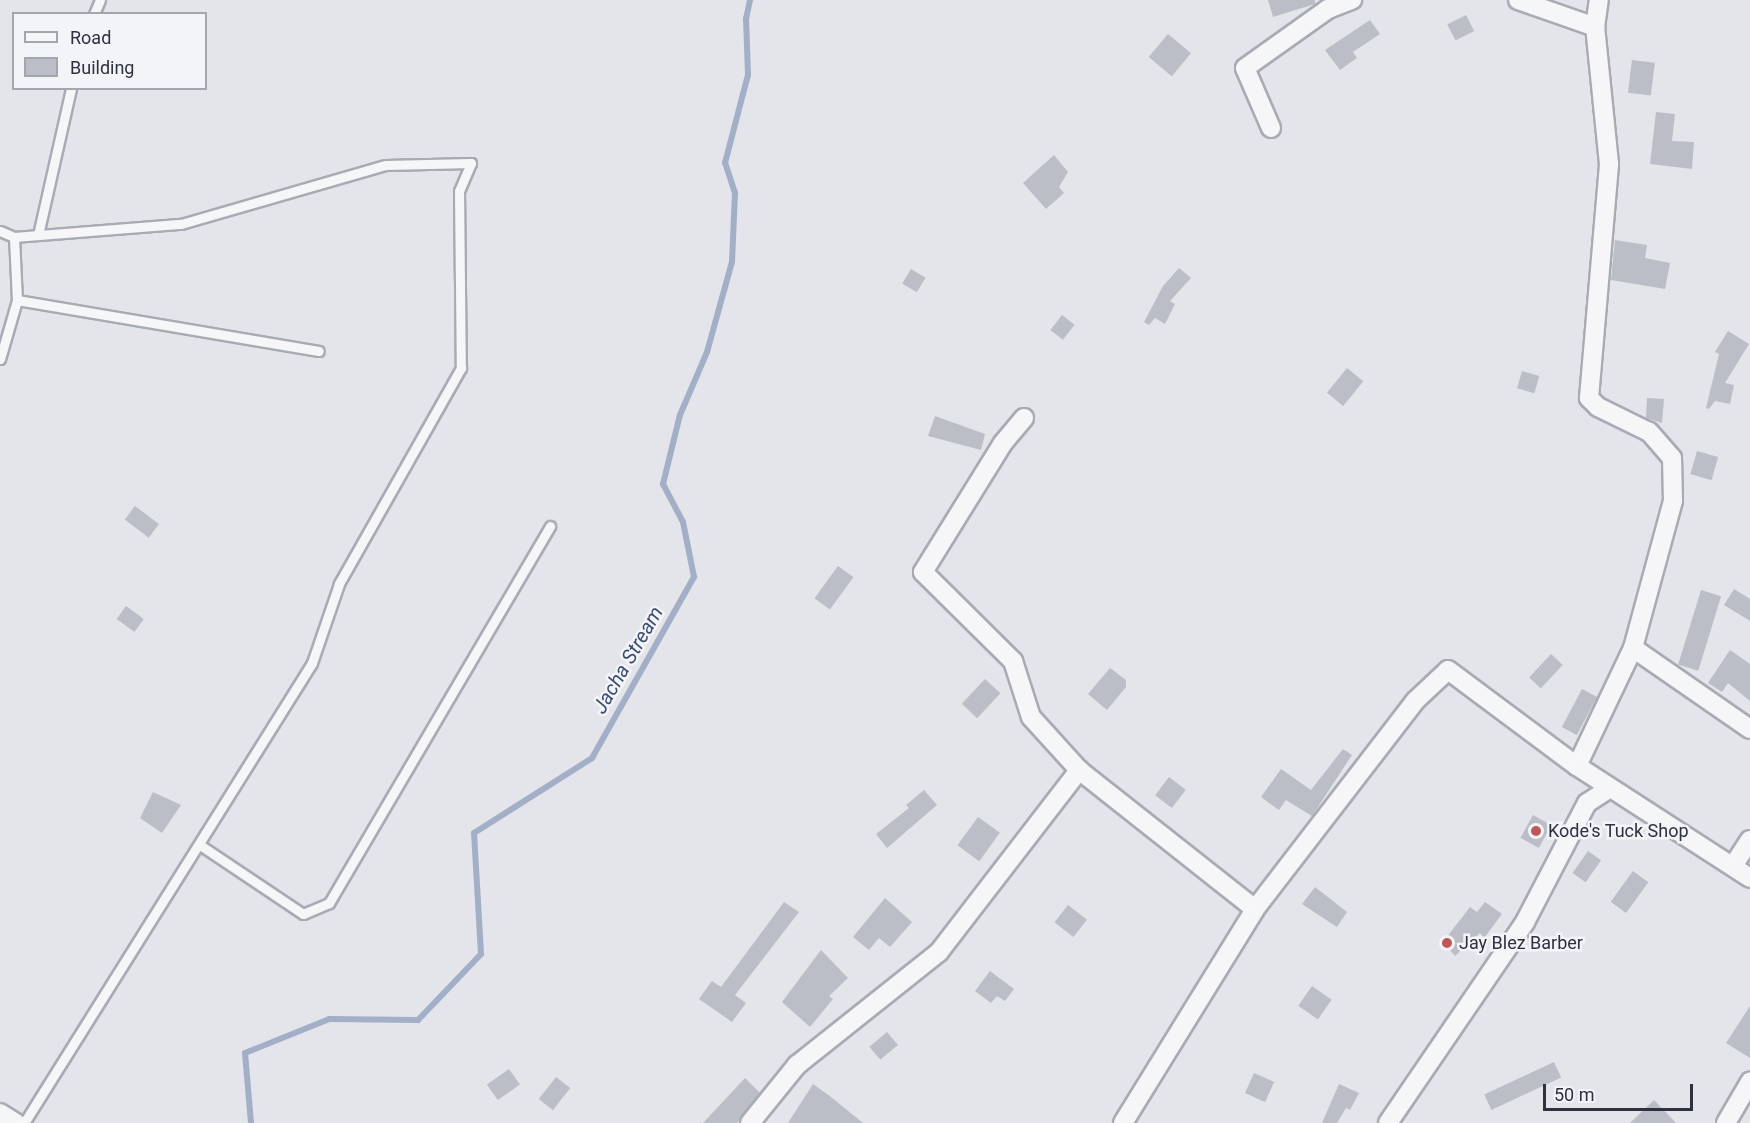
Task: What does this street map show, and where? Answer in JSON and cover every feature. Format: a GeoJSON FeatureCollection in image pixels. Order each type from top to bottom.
{"type":"FeatureCollection","features":[{"type":"Feature","properties":{"kind":"street"},"geometry":{"type":"LineString","coordinates":[[1271,128],[1245,68],[1326,5],[1352,0]]}},
{"type":"Feature","properties":{"kind":"street"},"geometry":{"type":"LineString","coordinates":[[1518,0],[1595,27]]}},
{"type":"Feature","properties":{"kind":"street"},"geometry":{"type":"LineString","coordinates":[[1577,766],[1633,648],[1673,501],[1671,458],[1648,432],[1598,407],[1590,398],[1609,164],[1595,27],[1599,0]]}},
{"type":"Feature","properties":{"kind":"street"},"geometry":{"type":"LineString","coordinates":[[1024,418],[1003,443],[923,572],[1013,661],[1031,717],[1079,770],[1255,909]]}},
{"type":"Feature","properties":{"kind":"street"},"geometry":{"type":"LineString","coordinates":[[1633,648],[1750,729]]}},
{"type":"Feature","properties":{"kind":"street"},"geometry":{"type":"LineString","coordinates":[[1123,1123],[1255,909],[1415,701],[1448,670],[1577,766],[1750,878]]}},
{"type":"Feature","properties":{"kind":"street"},"geometry":{"type":"LineString","coordinates":[[750,1123],[797,1065],[939,952],[1079,770]]}},
{"type":"Feature","properties":{"kind":"street"},"geometry":{"type":"LineString","coordinates":[[1388,1123],[1525,922],[1587,804],[1610,788]]}},
{"type":"Feature","properties":{"kind":"street"},"geometry":{"type":"LineString","coordinates":[[1732,866],[1750,840]]}},
{"type":"Feature","properties":{"kind":"street"},"geometry":{"type":"LineString","coordinates":[[1726,1123],[1750,1082]]}},
{"type":"Feature","properties":{"kind":"street"},"geometry":{"type":"LineString","coordinates":[[0,1113],[16,1123]]}},
{"type":"Feature","properties":{"kind":"lane"},"geometry":{"type":"LineString","coordinates":[[38,235],[70,90]]}},
{"type":"Feature","properties":{"kind":"lane"},"geometry":{"type":"LineString","coordinates":[[0,231],[14,237],[181,224],[386,165],[471,163],[459,191],[461,368],[339,584],[312,663],[24,1123]]}},
{"type":"Feature","properties":{"kind":"lane"},"geometry":{"type":"LineString","coordinates":[[0,359],[17,300],[14,237]]}},
{"type":"Feature","properties":{"kind":"lane"},"geometry":{"type":"LineString","coordinates":[[17,300],[319,351]]}},
{"type":"Feature","properties":{"kind":"lane"},"geometry":{"type":"LineString","coordinates":[[200,845],[303,914],[329,903],[550,526]]}},
{"type":"Feature","properties":{"kind":"building"},"geometry":{"type":"Polygon","coordinates":[[[1268,0],[1315,0],[1315,4],[1273,17],[1268,0]]]}},
{"type":"Feature","properties":{"kind":"building"},"geometry":{"type":"Polygon","coordinates":[[[1466,15],[1474,31],[1455,41],[1447,25],[1466,15]]]}},
{"type":"Feature","properties":{"kind":"building"},"geometry":{"type":"Polygon","coordinates":[[[1370,20],[1380,34],[1353,52],[1357,58],[1340,70],[1325,50],[1370,20]]]}},
{"type":"Feature","properties":{"kind":"building"},"geometry":{"type":"Polygon","coordinates":[[[1168,34],[1191,53],[1172,76],[1149,57],[1168,34]]]}},
{"type":"Feature","properties":{"kind":"building"},"geometry":{"type":"Polygon","coordinates":[[[1632,60],[1655,63],[1651,96],[1628,93],[1632,60]]]}},
{"type":"Feature","properties":{"kind":"building"},"geometry":{"type":"Polygon","coordinates":[[[1656,112],[1675,114],[1672,141],[1694,142],[1692,169],[1650,164],[1656,112]]]}},
{"type":"Feature","properties":{"kind":"building"},"geometry":{"type":"Polygon","coordinates":[[[1054,155],[1068,172],[1059,187],[1064,193],[1046,209],[1023,183],[1054,155]]]}},
{"type":"Feature","properties":{"kind":"building"},"geometry":{"type":"Polygon","coordinates":[[[1615,240],[1647,245],[1645,258],[1670,263],[1665,289],[1611,280],[1615,240]]]}},
{"type":"Feature","properties":{"kind":"building"},"geometry":{"type":"Polygon","coordinates":[[[1179,268],[1191,278],[1170,301],[1175,304],[1165,324],[1155,318],[1149,325],[1144,322],[1163,286],[1179,268]]]}},
{"type":"Feature","properties":{"kind":"building"},"geometry":{"type":"Polygon","coordinates":[[[911,269],[926,278],[917,292],[902,284],[911,269]]]}},
{"type":"Feature","properties":{"kind":"building"},"geometry":{"type":"Polygon","coordinates":[[[1062,315],[1075,325],[1063,340],[1050,330],[1062,315]]]}},
{"type":"Feature","properties":{"kind":"building"},"geometry":{"type":"Polygon","coordinates":[[[1728,331],[1749,344],[1725,383],[1734,385],[1730,404],[1715,401],[1709,409],[1706,408],[1719,354],[1715,352],[1728,331]]]}},
{"type":"Feature","properties":{"kind":"building"},"geometry":{"type":"Polygon","coordinates":[[[1347,368],[1363,381],[1343,406],[1327,393],[1347,368]]]}},
{"type":"Feature","properties":{"kind":"building"},"geometry":{"type":"Polygon","coordinates":[[[1522,371],[1539,376],[1534,393],[1517,388],[1522,371]]]}},
{"type":"Feature","properties":{"kind":"building"},"geometry":{"type":"Polygon","coordinates":[[[1647,398],[1664,399],[1662,423],[1646,418],[1647,398]]]}},
{"type":"Feature","properties":{"kind":"building"},"geometry":{"type":"Polygon","coordinates":[[[935,416],[985,434],[981,450],[928,436],[935,416]]]}},
{"type":"Feature","properties":{"kind":"building"},"geometry":{"type":"Polygon","coordinates":[[[1697,451],[1718,457],[1712,480],[1690,474],[1697,451]]]}},
{"type":"Feature","properties":{"kind":"building"},"geometry":{"type":"Polygon","coordinates":[[[135,506],[159,524],[149,538],[125,520],[135,506]]]}},
{"type":"Feature","properties":{"kind":"building"},"geometry":{"type":"Polygon","coordinates":[[[838,566],[853,577],[830,610],[814,598],[838,566]]]}},
{"type":"Feature","properties":{"kind":"building"},"geometry":{"type":"Polygon","coordinates":[[[1734,589],[1750,599],[1750,621],[1724,605],[1734,589]]]}},
{"type":"Feature","properties":{"kind":"building"},"geometry":{"type":"Polygon","coordinates":[[[1701,590],[1721,596],[1698,671],[1678,665],[1701,590]]]}},
{"type":"Feature","properties":{"kind":"building"},"geometry":{"type":"Polygon","coordinates":[[[126,606],[144,619],[134,632],[117,619],[126,606]]]}},
{"type":"Feature","properties":{"kind":"building"},"geometry":{"type":"Polygon","coordinates":[[[1730,650],[1750,664],[1750,701],[1728,683],[1722,692],[1708,683],[1730,650]]]}},
{"type":"Feature","properties":{"kind":"building"},"geometry":{"type":"Polygon","coordinates":[[[1551,654],[1563,665],[1541,688],[1529,677],[1551,654]]]}},
{"type":"Feature","properties":{"kind":"building"},"geometry":{"type":"Polygon","coordinates":[[[1110,668],[1126,680],[1126,687],[1107,710],[1088,694],[1110,668]]]}},
{"type":"Feature","properties":{"kind":"building"},"geometry":{"type":"Polygon","coordinates":[[[985,679],[1000,693],[977,718],[962,704],[985,679]]]}},
{"type":"Feature","properties":{"kind":"building"},"geometry":{"type":"Polygon","coordinates":[[[1582,689],[1597,697],[1577,735],[1562,727],[1582,689]]]}},
{"type":"Feature","properties":{"kind":"building"},"geometry":{"type":"Polygon","coordinates":[[[1343,749],[1352,755],[1312,816],[1286,800],[1279,810],[1261,797],[1281,769],[1311,790],[1343,749]]]}},
{"type":"Feature","properties":{"kind":"building"},"geometry":{"type":"Polygon","coordinates":[[[1169,777],[1186,790],[1172,808],[1155,795],[1169,777]]]}},
{"type":"Feature","properties":{"kind":"building"},"geometry":{"type":"Polygon","coordinates":[[[924,790],[937,805],[887,848],[876,834],[909,808],[906,805],[924,790]]]}},
{"type":"Feature","properties":{"kind":"building"},"geometry":{"type":"Polygon","coordinates":[[[153,792],[181,805],[162,833],[140,818],[153,792]]]}},
{"type":"Feature","properties":{"kind":"building","name":"Kode's Tuck Shop"},"geometry":{"type":"Polygon","coordinates":[[[1533,815],[1551,825],[1539,848],[1520,838],[1533,815]]]}},
{"type":"Feature","properties":{"kind":"building"},"geometry":{"type":"Polygon","coordinates":[[[978,817],[1000,833],[979,861],[957,845],[978,817]]]}},
{"type":"Feature","properties":{"kind":"building"},"geometry":{"type":"Polygon","coordinates":[[[1588,851],[1601,860],[1586,882],[1573,873],[1588,851]]]}},
{"type":"Feature","properties":{"kind":"building"},"geometry":{"type":"Polygon","coordinates":[[[1633,871],[1648,882],[1626,913],[1611,902],[1633,871]]]}},
{"type":"Feature","properties":{"kind":"building"},"geometry":{"type":"Polygon","coordinates":[[[1315,887],[1347,912],[1337,927],[1302,904],[1315,887]]]}},
{"type":"Feature","properties":{"kind":"building"},"geometry":{"type":"Polygon","coordinates":[[[885,898],[912,922],[890,947],[879,938],[869,950],[853,937],[885,898]]]}},
{"type":"Feature","properties":{"kind":"building"},"geometry":{"type":"Polygon","coordinates":[[[784,902],[799,912],[735,995],[746,1003],[732,1022],[699,999],[712,981],[721,987],[784,902]]]}},
{"type":"Feature","properties":{"kind":"building"},"geometry":{"type":"Polygon","coordinates":[[[1485,902],[1502,914],[1484,938],[1480,933],[1455,956],[1443,942],[1470,907],[1477,912],[1485,902]]]}},
{"type":"Feature","properties":{"kind":"building"},"geometry":{"type":"Polygon","coordinates":[[[1068,905],[1087,920],[1073,937],[1054,922],[1068,905]]]}},
{"type":"Feature","properties":{"kind":"building"},"geometry":{"type":"Polygon","coordinates":[[[821,950],[848,978],[829,996],[833,999],[810,1027],[782,1002],[821,950]]]}},
{"type":"Feature","properties":{"kind":"building"},"geometry":{"type":"Polygon","coordinates":[[[990,971],[1014,989],[1005,1001],[997,996],[991,1003],[975,991],[990,971]]]}},
{"type":"Feature","properties":{"kind":"building"},"geometry":{"type":"Polygon","coordinates":[[[1312,986],[1332,1000],[1318,1019],[1298,1006],[1312,986]]]}},
{"type":"Feature","properties":{"kind":"building"},"geometry":{"type":"Polygon","coordinates":[[[1750,1006],[1750,1058],[1726,1043],[1750,1006]]]}},
{"type":"Feature","properties":{"kind":"building"},"geometry":{"type":"Polygon","coordinates":[[[887,1032],[898,1045],[880,1060],[869,1047],[887,1032]]]}},
{"type":"Feature","properties":{"kind":"building"},"geometry":{"type":"Polygon","coordinates":[[[1554,1062],[1561,1077],[1491,1110],[1484,1095],[1554,1062]]]}},
{"type":"Feature","properties":{"kind":"building"},"geometry":{"type":"Polygon","coordinates":[[[509,1069],[520,1085],[498,1100],[487,1084],[509,1069]]]}},
{"type":"Feature","properties":{"kind":"building"},"geometry":{"type":"Polygon","coordinates":[[[1254,1073],[1274,1082],[1265,1102],[1245,1093],[1254,1073]]]}},
{"type":"Feature","properties":{"kind":"building"},"geometry":{"type":"Polygon","coordinates":[[[556,1077],[570,1088],[553,1110],[539,1099],[556,1077]]]}},
{"type":"Feature","properties":{"kind":"building"},"geometry":{"type":"Polygon","coordinates":[[[745,1078],[760,1093],[737,1123],[703,1123],[745,1078]]]}},
{"type":"Feature","properties":{"kind":"building"},"geometry":{"type":"Polygon","coordinates":[[[813,1084],[831,1097],[863,1123],[788,1123],[813,1084]]]}},
{"type":"Feature","properties":{"kind":"building"},"geometry":{"type":"Polygon","coordinates":[[[1339,1084],[1359,1093],[1350,1110],[1346,1108],[1337,1123],[1322,1123],[1339,1084]]]}},
{"type":"Feature","properties":{"kind":"building"},"geometry":{"type":"Polygon","coordinates":[[[1654,1100],[1676,1123],[1630,1123],[1654,1100]]]}},
{"type":"Feature","properties":{"kind":"waterway","name":"Jacha Stream"},"geometry":{"type":"LineString","coordinates":[[251,1123],[245,1053],[329,1019],[418,1020],[481,954],[474,833],[592,758],[694,577],[683,522],[663,484],[680,415],[707,352],[732,262],[735,193],[725,163],[748,75],[746,19],[750,0]]}},
{"type":"Feature","properties":{"kind":"place","name":"Kode's Tuck Shop"},"geometry":{"type":"Point","coordinates":[1536,831]}},
{"type":"Feature","properties":{"kind":"place","name":"Jay Blez Barber"},"geometry":{"type":"Point","coordinates":[1447,943]}}]}
